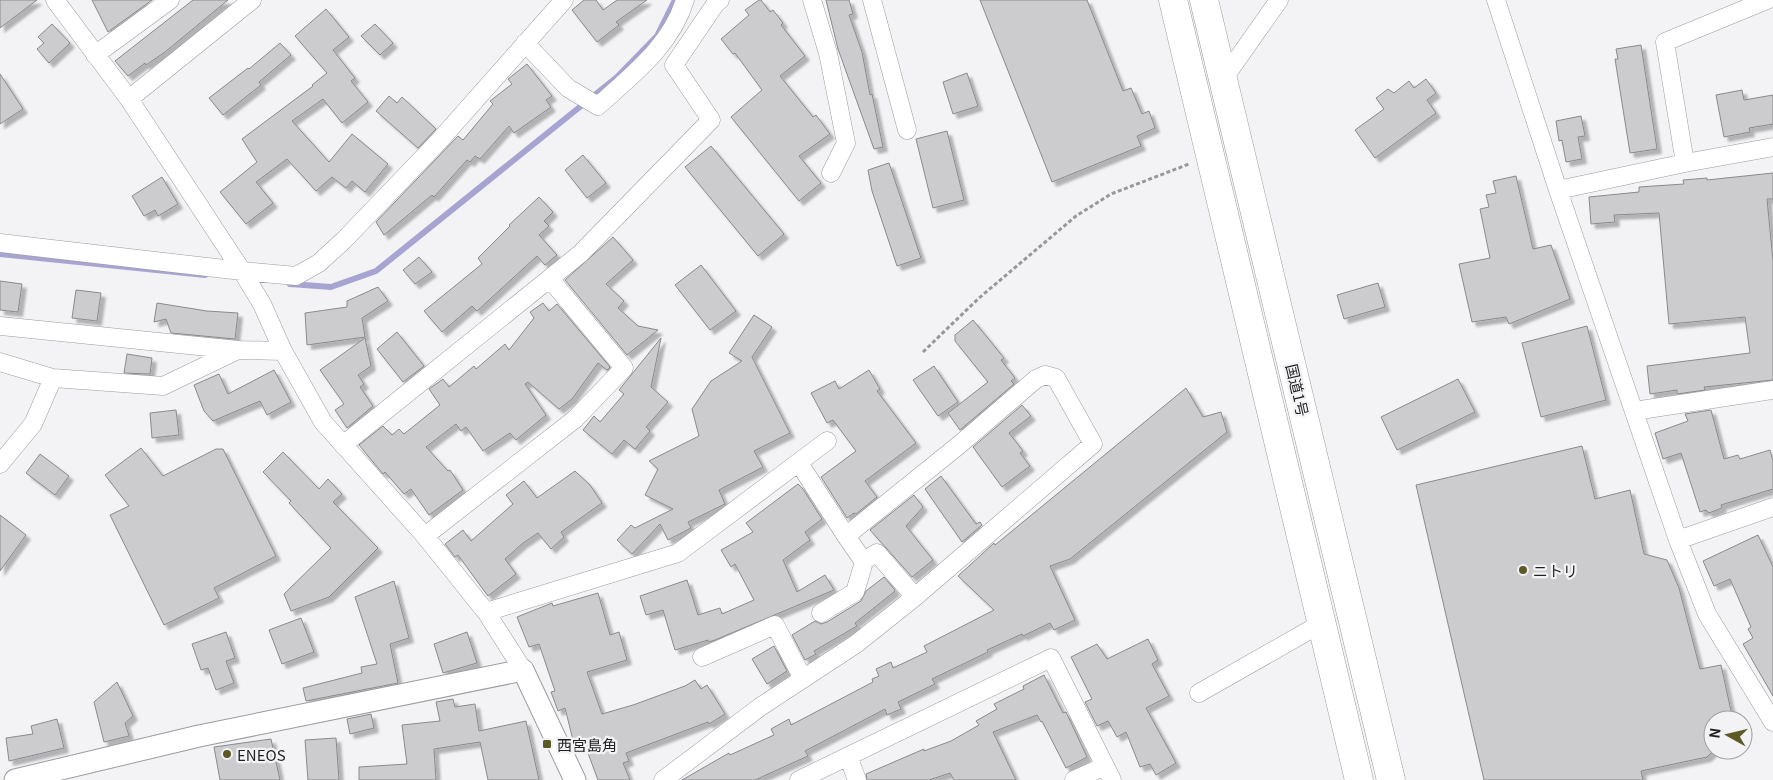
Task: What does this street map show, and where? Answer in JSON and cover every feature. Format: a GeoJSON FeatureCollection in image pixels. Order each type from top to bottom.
{"type":"FeatureCollection","features":[{"type":"Feature","properties":{"kind":"highway","name":"国道1号"},"geometry":{"type":"LineString","coordinates":[[1174,0],[1359,780]]}},
{"type":"Feature","properties":{"kind":"highway","name":"国道1号"},"geometry":{"type":"LineString","coordinates":[[1204,0],[1391,780]]}},
{"type":"Feature","properties":{"kind":"street"},"geometry":{"type":"LineString","coordinates":[[55,0],[129,99],[259,298],[283,351],[323,422],[425,536],[486,612],[523,670],[575,780]]}},
{"type":"Feature","properties":{"kind":"street"},"geometry":{"type":"LineString","coordinates":[[95,55],[170,0]]}},
{"type":"Feature","properties":{"kind":"street"},"geometry":{"type":"LineString","coordinates":[[129,99],[252,0]]}},
{"type":"Feature","properties":{"kind":"street"},"geometry":{"type":"LineString","coordinates":[[0,242],[243,273],[296,276],[319,262],[344,240],[440,140],[564,0]]}},
{"type":"Feature","properties":{"kind":"street"},"geometry":{"type":"LineString","coordinates":[[525,43],[568,88],[598,106],[653,56],[680,15],[685,0]]}},
{"type":"Feature","properties":{"kind":"street"},"geometry":{"type":"LineString","coordinates":[[343,445],[580,254],[711,120],[674,65],[716,3],[720,0]]}},
{"type":"Feature","properties":{"kind":"street"},"geometry":{"type":"LineString","coordinates":[[812,0],[828,53],[846,144],[831,173]]}},
{"type":"Feature","properties":{"kind":"street"},"geometry":{"type":"LineString","coordinates":[[872,0],[907,130]]}},
{"type":"Feature","properties":{"kind":"street"},"geometry":{"type":"LineString","coordinates":[[1224,78],[1279,0]]}},
{"type":"Feature","properties":{"kind":"street"},"geometry":{"type":"LineString","coordinates":[[1496,0],[1558,190],[1678,540],[1707,614],[1773,722]]}},
{"type":"Feature","properties":{"kind":"street"},"geometry":{"type":"LineString","coordinates":[[1685,163],[1665,42],[1768,0]]}},
{"type":"Feature","properties":{"kind":"street"},"geometry":{"type":"LineString","coordinates":[[1558,190],[1685,163],[1773,147]]}},
{"type":"Feature","properties":{"kind":"street"},"geometry":{"type":"LineString","coordinates":[[425,536],[575,419],[624,368],[550,279]]}},
{"type":"Feature","properties":{"kind":"street"},"geometry":{"type":"LineString","coordinates":[[0,326],[238,350],[283,351]]}},
{"type":"Feature","properties":{"kind":"street"},"geometry":{"type":"LineString","coordinates":[[0,362],[53,378],[163,386],[238,350]]}},
{"type":"Feature","properties":{"kind":"street"},"geometry":{"type":"LineString","coordinates":[[663,780],[760,707],[856,644],[915,597],[1093,444],[1056,378],[1045,375],[1036,379],[959,445],[846,536]]}},
{"type":"Feature","properties":{"kind":"street"},"geometry":{"type":"LineString","coordinates":[[0,464],[33,424],[53,378]]}},
{"type":"Feature","properties":{"kind":"street"},"geometry":{"type":"LineString","coordinates":[[1634,411],[1773,390]]}},
{"type":"Feature","properties":{"kind":"street"},"geometry":{"type":"LineString","coordinates":[[486,612],[678,553],[827,441]]}},
{"type":"Feature","properties":{"kind":"street"},"geometry":{"type":"LineString","coordinates":[[799,463],[863,561]]}},
{"type":"Feature","properties":{"kind":"street"},"geometry":{"type":"LineString","coordinates":[[1678,540],[1773,508]]}},
{"type":"Feature","properties":{"kind":"street"},"geometry":{"type":"LineString","coordinates":[[821,613],[855,592],[863,561],[877,553],[915,597]]}},
{"type":"Feature","properties":{"kind":"street"},"geometry":{"type":"LineString","coordinates":[[1199,693],[1322,623]]}},
{"type":"Feature","properties":{"kind":"street"},"geometry":{"type":"LineString","coordinates":[[702,656],[776,625],[802,679]]}},
{"type":"Feature","properties":{"kind":"street"},"geometry":{"type":"LineString","coordinates":[[799,780],[1051,658],[1108,773],[1074,780]]}},
{"type":"Feature","properties":{"kind":"street"},"geometry":{"type":"LineString","coordinates":[[15,780],[199,736],[523,670]]}},
{"type":"Feature","properties":{"kind":"street"},"geometry":{"type":"LineString","coordinates":[[848,756],[857,780]]}},
{"type":"Feature","properties":{"kind":"path"},"geometry":{"type":"LineString","coordinates":[[923,352],[979,298],[1076,216],[1111,194],[1176,168],[1210,158]]}},
{"type":"Feature","properties":{"kind":"building"},"geometry":{"type":"Polygon","coordinates":[[[0,0],[37,0],[0,28],[0,0]]]}},
{"type":"Feature","properties":{"kind":"building"},"geometry":{"type":"Polygon","coordinates":[[[92,0],[152,0],[108,32],[92,0]]]}},
{"type":"Feature","properties":{"kind":"building"},"geometry":{"type":"Polygon","coordinates":[[[193,0],[228,0],[165,52],[146,65],[145,63],[128,76],[115,61],[193,0]]]}},
{"type":"Feature","properties":{"kind":"building"},"geometry":{"type":"Polygon","coordinates":[[[584,0],[596,0],[603,10],[617,0],[647,0],[616,22],[619,25],[597,42],[572,10],[584,0]]]}},
{"type":"Feature","properties":{"kind":"building"},"geometry":{"type":"Polygon","coordinates":[[[759,0],[770,12],[773,10],[783,23],[781,25],[805,56],[780,76],[813,117],[816,115],[830,134],[799,156],[821,183],[799,201],[731,117],[762,90],[735,53],[733,54],[721,39],[749,15],[745,10],[759,0]]]}},
{"type":"Feature","properties":{"kind":"building"},"geometry":{"type":"Polygon","coordinates":[[[826,0],[849,0],[853,14],[849,15],[862,52],[883,147],[874,149],[838,49],[826,0]]]}},
{"type":"Feature","properties":{"kind":"building"},"geometry":{"type":"Polygon","coordinates":[[[980,0],[1087,0],[1123,91],[1131,88],[1142,114],[1149,111],[1155,128],[1137,136],[1141,146],[1052,182],[980,0]]]}},
{"type":"Feature","properties":{"kind":"building"},"geometry":{"type":"Polygon","coordinates":[[[326,9],[349,37],[333,50],[355,78],[351,81],[368,102],[342,123],[323,99],[292,121],[329,162],[352,134],[388,164],[365,192],[352,181],[346,188],[332,177],[316,191],[287,159],[256,182],[273,203],[246,224],[220,192],[257,162],[242,139],[313,86],[327,73],[295,36],[326,9]]]}},
{"type":"Feature","properties":{"kind":"building"},"geometry":{"type":"Polygon","coordinates":[[[52,24],[70,43],[49,63],[37,49],[44,43],[38,37],[52,24]]]}},
{"type":"Feature","properties":{"kind":"building"},"geometry":{"type":"Polygon","coordinates":[[[375,24],[393,43],[380,55],[361,36],[375,24]]]}},
{"type":"Feature","properties":{"kind":"building"},"geometry":{"type":"Polygon","coordinates":[[[280,43],[291,55],[259,82],[261,85],[223,115],[209,98],[249,69],[280,43]]]}},
{"type":"Feature","properties":{"kind":"building"},"geometry":{"type":"Polygon","coordinates":[[[1641,45],[1657,149],[1630,153],[1615,59],[1618,59],[1616,49],[1641,45]]]}},
{"type":"Feature","properties":{"kind":"building"},"geometry":{"type":"Polygon","coordinates":[[[527,64],[552,96],[546,100],[551,107],[514,133],[509,126],[480,159],[475,156],[470,162],[467,160],[434,197],[432,195],[384,235],[376,222],[458,136],[463,140],[493,104],[490,101],[512,84],[508,79],[527,64]]]}},
{"type":"Feature","properties":{"kind":"building"},"geometry":{"type":"Polygon","coordinates":[[[967,73],[978,106],[953,114],[943,82],[967,73]]]}},
{"type":"Feature","properties":{"kind":"building"},"geometry":{"type":"Polygon","coordinates":[[[0,74],[23,109],[0,124],[0,74]]]}},
{"type":"Feature","properties":{"kind":"building"},"geometry":{"type":"Polygon","coordinates":[[[1426,79],[1436,93],[1427,100],[1436,113],[1375,158],[1355,130],[1384,109],[1376,98],[1388,89],[1394,93],[1409,81],[1414,88],[1426,79]]]}},
{"type":"Feature","properties":{"kind":"building"},"geometry":{"type":"Polygon","coordinates":[[[1742,90],[1744,100],[1773,95],[1773,124],[1749,128],[1750,132],[1724,137],[1716,95],[1742,90]]]}},
{"type":"Feature","properties":{"kind":"building"},"geometry":{"type":"Polygon","coordinates":[[[389,96],[397,103],[402,97],[436,129],[418,148],[376,111],[389,96]]]}},
{"type":"Feature","properties":{"kind":"building"},"geometry":{"type":"Polygon","coordinates":[[[1581,116],[1585,136],[1578,137],[1582,159],[1566,162],[1562,140],[1559,141],[1556,121],[1581,116]]]}},
{"type":"Feature","properties":{"kind":"building"},"geometry":{"type":"Polygon","coordinates":[[[947,131],[964,200],[933,208],[916,139],[947,131]]]}},
{"type":"Feature","properties":{"kind":"building"},"geometry":{"type":"Polygon","coordinates":[[[711,146],[784,234],[758,256],[685,167],[711,146]]]}},
{"type":"Feature","properties":{"kind":"building"},"geometry":{"type":"Polygon","coordinates":[[[583,155],[606,183],[587,198],[565,170],[583,155]]]}},
{"type":"Feature","properties":{"kind":"building"},"geometry":{"type":"Polygon","coordinates":[[[889,163],[921,258],[897,266],[872,191],[868,170],[889,163]]]}},
{"type":"Feature","properties":{"kind":"building"},"geometry":{"type":"Polygon","coordinates":[[[1773,173],[1773,199],[1767,199],[1773,261],[1773,380],[1704,387],[1705,390],[1677,394],[1677,390],[1650,394],[1647,366],[1750,353],[1745,317],[1669,324],[1659,213],[1614,215],[1615,222],[1591,224],[1589,197],[1639,192],[1639,187],[1684,184],[1683,180],[1707,178],[1707,180],[1773,173]]]}},
{"type":"Feature","properties":{"kind":"building"},"geometry":{"type":"Polygon","coordinates":[[[1516,176],[1533,249],[1551,245],[1570,299],[1509,324],[1506,317],[1472,322],[1459,264],[1490,258],[1480,209],[1489,207],[1486,195],[1496,193],[1493,181],[1516,176]]]}},
{"type":"Feature","properties":{"kind":"building"},"geometry":{"type":"Polygon","coordinates":[[[162,177],[178,204],[158,216],[155,210],[144,216],[132,196],[162,177]]]}},
{"type":"Feature","properties":{"kind":"building"},"geometry":{"type":"Polygon","coordinates":[[[539,197],[553,212],[544,221],[549,226],[539,235],[557,255],[545,265],[537,256],[477,311],[472,306],[442,332],[424,311],[482,264],[478,258],[539,197]]]}},
{"type":"Feature","properties":{"kind":"building"},"geometry":{"type":"Polygon","coordinates":[[[613,237],[633,260],[606,284],[624,301],[618,308],[638,326],[658,330],[627,355],[565,280],[613,237]]]}},
{"type":"Feature","properties":{"kind":"building"},"geometry":{"type":"Polygon","coordinates":[[[419,257],[432,272],[415,284],[403,270],[419,257]]]}},
{"type":"Feature","properties":{"kind":"building"},"geometry":{"type":"Polygon","coordinates":[[[701,265],[736,311],[710,330],[675,285],[701,265]]]}},
{"type":"Feature","properties":{"kind":"building"},"geometry":{"type":"Polygon","coordinates":[[[0,281],[22,284],[18,312],[0,310],[0,281]]]}},
{"type":"Feature","properties":{"kind":"building"},"geometry":{"type":"Polygon","coordinates":[[[1378,283],[1385,307],[1344,319],[1337,295],[1378,283]]]}},
{"type":"Feature","properties":{"kind":"building"},"geometry":{"type":"Polygon","coordinates":[[[378,287],[388,301],[362,318],[365,337],[307,345],[305,313],[347,307],[347,301],[378,287]]]}},
{"type":"Feature","properties":{"kind":"building"},"geometry":{"type":"Polygon","coordinates":[[[76,290],[101,293],[97,321],[72,318],[76,290]]]}},
{"type":"Feature","properties":{"kind":"building"},"geometry":{"type":"Polygon","coordinates":[[[157,303],[207,311],[238,313],[235,339],[171,333],[166,319],[154,322],[157,303]]]}},
{"type":"Feature","properties":{"kind":"building"},"geometry":{"type":"Polygon","coordinates":[[[543,303],[549,311],[557,304],[610,367],[607,370],[598,363],[572,399],[559,409],[528,382],[525,384],[546,415],[516,440],[510,433],[483,451],[466,427],[461,431],[456,424],[426,447],[448,471],[450,470],[463,490],[429,515],[411,489],[404,494],[385,472],[383,474],[359,445],[383,426],[392,435],[399,429],[404,434],[440,405],[429,389],[443,379],[449,387],[474,366],[476,369],[505,344],[509,350],[534,318],[530,312],[543,303]]]}},
{"type":"Feature","properties":{"kind":"building"},"geometry":{"type":"Polygon","coordinates":[[[754,315],[772,327],[752,357],[790,433],[754,451],[763,467],[719,490],[725,504],[688,522],[691,528],[668,540],[660,524],[632,554],[617,540],[631,525],[635,528],[673,509],[645,495],[658,469],[649,461],[699,436],[692,409],[711,381],[742,361],[729,353],[754,315]]]}},
{"type":"Feature","properties":{"kind":"building"},"geometry":{"type":"Polygon","coordinates":[[[973,320],[1004,358],[1001,360],[1015,378],[1011,381],[1014,384],[960,430],[948,413],[988,382],[955,341],[955,335],[973,320]]]}},
{"type":"Feature","properties":{"kind":"building"},"geometry":{"type":"Polygon","coordinates":[[[1587,326],[1606,400],[1541,417],[1522,343],[1587,326]]]}},
{"type":"Feature","properties":{"kind":"building"},"geometry":{"type":"Polygon","coordinates":[[[397,332],[424,366],[403,382],[377,349],[397,332]]]}},
{"type":"Feature","properties":{"kind":"building"},"geometry":{"type":"Polygon","coordinates":[[[365,338],[371,366],[358,375],[364,384],[360,387],[373,406],[347,428],[335,410],[344,404],[320,370],[365,338]]]}},
{"type":"Feature","properties":{"kind":"building"},"geometry":{"type":"Polygon","coordinates":[[[661,338],[651,387],[668,402],[646,427],[650,431],[635,449],[624,440],[612,454],[583,430],[594,416],[600,422],[624,394],[619,390],[661,338]]]}},
{"type":"Feature","properties":{"kind":"building"},"geometry":{"type":"Polygon","coordinates":[[[127,354],[152,358],[150,374],[124,373],[127,354]]]}},
{"type":"Feature","properties":{"kind":"building"},"geometry":{"type":"Polygon","coordinates":[[[934,366],[958,402],[938,416],[913,380],[934,366]]]}},
{"type":"Feature","properties":{"kind":"building"},"geometry":{"type":"Polygon","coordinates":[[[274,370],[291,402],[267,415],[260,401],[213,421],[204,411],[194,385],[219,374],[228,394],[274,370]]]}},
{"type":"Feature","properties":{"kind":"building"},"geometry":{"type":"Polygon","coordinates":[[[869,370],[880,389],[877,391],[916,443],[865,481],[877,497],[856,514],[854,513],[847,518],[821,477],[856,451],[833,420],[827,423],[811,393],[835,381],[839,389],[869,370]]]}},
{"type":"Feature","properties":{"kind":"building"},"geometry":{"type":"Polygon","coordinates":[[[1458,379],[1475,412],[1397,450],[1381,417],[1458,379]]]}},
{"type":"Feature","properties":{"kind":"building"},"geometry":{"type":"Polygon","coordinates":[[[1186,388],[1203,417],[1221,412],[1227,432],[1070,559],[1050,566],[1075,620],[1054,630],[1050,623],[987,650],[988,652],[932,679],[935,684],[898,702],[901,709],[887,715],[885,709],[805,751],[808,756],[755,780],[682,780],[729,753],[730,755],[774,735],[771,729],[789,719],[791,725],[873,682],[872,679],[879,676],[876,669],[891,662],[893,668],[927,652],[924,646],[994,610],[958,576],[994,543],[995,545],[1186,388]]]}},
{"type":"Feature","properties":{"kind":"building"},"geometry":{"type":"Polygon","coordinates":[[[1022,405],[1031,416],[1009,433],[1023,451],[1020,453],[1030,466],[1002,487],[973,447],[1022,405]]]}},
{"type":"Feature","properties":{"kind":"building"},"geometry":{"type":"Polygon","coordinates":[[[176,410],[179,435],[152,438],[150,413],[176,410]]]}},
{"type":"Feature","properties":{"kind":"building"},"geometry":{"type":"Polygon","coordinates":[[[1711,410],[1724,459],[1738,455],[1740,459],[1770,450],[1773,461],[1773,489],[1721,505],[1722,508],[1709,513],[1706,510],[1700,512],[1681,453],[1663,459],[1655,433],[1688,421],[1685,414],[1711,410]]]}},
{"type":"Feature","properties":{"kind":"building"},"geometry":{"type":"Polygon","coordinates":[[[1582,446],[1595,499],[1630,490],[1644,554],[1667,560],[1679,588],[1700,669],[1721,665],[1731,710],[1703,710],[1703,758],[1641,771],[1643,780],[1484,780],[1416,485],[1582,446]]]}},
{"type":"Feature","properties":{"kind":"building"},"geometry":{"type":"Polygon","coordinates":[[[141,448],[163,476],[216,449],[223,449],[276,556],[214,588],[219,598],[164,625],[110,515],[129,506],[105,475],[141,448]]]}},
{"type":"Feature","properties":{"kind":"building"},"geometry":{"type":"Polygon","coordinates":[[[283,452],[319,489],[328,479],[342,494],[333,502],[378,548],[329,597],[291,611],[284,594],[331,548],[289,503],[291,501],[263,472],[283,452]]]}},
{"type":"Feature","properties":{"kind":"building"},"geometry":{"type":"Polygon","coordinates":[[[40,454],[69,476],[55,495],[26,473],[40,454]]]}},
{"type":"Feature","properties":{"kind":"building"},"geometry":{"type":"Polygon","coordinates":[[[575,471],[590,485],[602,503],[561,532],[564,537],[551,549],[538,533],[523,543],[505,559],[516,574],[488,596],[458,555],[455,557],[445,544],[463,530],[471,541],[513,504],[506,495],[524,481],[537,498],[575,471]]]}},
{"type":"Feature","properties":{"kind":"building"},"geometry":{"type":"Polygon","coordinates":[[[941,476],[976,524],[980,522],[982,525],[962,542],[925,489],[941,476]]]}},
{"type":"Feature","properties":{"kind":"building"},"geometry":{"type":"Polygon","coordinates":[[[798,484],[822,519],[805,532],[810,540],[783,560],[797,592],[825,575],[834,590],[715,640],[708,642],[708,640],[675,650],[663,610],[646,615],[640,596],[687,580],[698,615],[720,608],[722,614],[754,600],[735,564],[731,567],[721,550],[753,532],[746,523],[798,484]]]}},
{"type":"Feature","properties":{"kind":"building"},"geometry":{"type":"Polygon","coordinates":[[[914,495],[923,507],[906,526],[933,560],[912,577],[870,530],[914,495]]]}},
{"type":"Feature","properties":{"kind":"building"},"geometry":{"type":"Polygon","coordinates":[[[0,515],[26,535],[0,571],[0,515]]]}},
{"type":"Feature","properties":{"kind":"building"},"geometry":{"type":"Polygon","coordinates":[[[1758,535],[1773,567],[1773,696],[1743,644],[1753,638],[1748,629],[1751,627],[1730,579],[1714,586],[1703,561],[1758,535]]]}},
{"type":"Feature","properties":{"kind":"building"},"geometry":{"type":"Polygon","coordinates":[[[884,577],[895,590],[894,592],[855,623],[857,626],[814,651],[816,654],[805,660],[792,635],[815,621],[821,624],[827,622],[861,601],[866,591],[884,577]]]}},
{"type":"Feature","properties":{"kind":"building"},"geometry":{"type":"Polygon","coordinates":[[[394,581],[409,638],[390,644],[398,683],[306,701],[303,688],[362,673],[361,667],[377,664],[355,597],[394,581]]]}},
{"type":"Feature","properties":{"kind":"building"},"geometry":{"type":"Polygon","coordinates":[[[598,593],[610,635],[619,632],[627,660],[587,672],[602,714],[685,686],[695,680],[701,689],[707,685],[725,714],[709,724],[708,722],[626,753],[629,761],[623,763],[630,780],[598,780],[582,737],[573,740],[565,708],[558,711],[551,692],[555,691],[539,644],[529,647],[517,617],[552,603],[553,606],[598,593]]]}},
{"type":"Feature","properties":{"kind":"building"},"geometry":{"type":"Polygon","coordinates":[[[301,618],[314,652],[282,664],[269,630],[301,618]]]}},
{"type":"Feature","properties":{"kind":"building"},"geometry":{"type":"Polygon","coordinates":[[[226,632],[235,658],[226,661],[234,683],[216,690],[208,668],[201,670],[192,644],[226,632]]]}},
{"type":"Feature","properties":{"kind":"building"},"geometry":{"type":"Polygon","coordinates":[[[467,632],[477,663],[443,673],[434,644],[467,632]]]}},
{"type":"Feature","properties":{"kind":"building"},"geometry":{"type":"Polygon","coordinates":[[[1148,639],[1158,660],[1152,664],[1169,696],[1146,708],[1176,763],[1156,775],[1150,764],[1140,767],[1126,732],[1117,737],[1108,721],[1097,726],[1085,702],[1092,699],[1071,657],[1097,644],[1107,659],[1148,639]]]}},
{"type":"Feature","properties":{"kind":"building"},"geometry":{"type":"Polygon","coordinates":[[[774,646],[787,671],[767,684],[752,659],[774,646]]]}},
{"type":"Feature","properties":{"kind":"building"},"geometry":{"type":"Polygon","coordinates":[[[1044,675],[1063,713],[1066,712],[1087,757],[1066,768],[1042,721],[1037,715],[993,732],[1016,780],[954,780],[950,773],[929,780],[867,780],[866,774],[924,749],[924,751],[951,741],[979,725],[976,721],[997,709],[994,704],[1024,689],[1023,686],[1044,675]]]}},
{"type":"Feature","properties":{"kind":"building"},"geometry":{"type":"Polygon","coordinates":[[[117,682],[133,716],[125,723],[129,736],[104,742],[94,702],[117,682]]]}},
{"type":"Feature","properties":{"kind":"building"},"geometry":{"type":"Polygon","coordinates":[[[453,699],[455,707],[475,704],[479,731],[526,721],[539,780],[488,780],[480,742],[434,749],[436,780],[359,780],[359,767],[407,764],[402,725],[440,721],[436,702],[453,699]]]}},
{"type":"Feature","properties":{"kind":"building"},"geometry":{"type":"Polygon","coordinates":[[[371,714],[374,728],[350,734],[347,719],[371,714]]]}},
{"type":"Feature","properties":{"kind":"building"},"geometry":{"type":"Polygon","coordinates":[[[57,719],[64,748],[9,761],[6,738],[33,734],[31,726],[57,719]]]}},
{"type":"Feature","properties":{"kind":"building"},"geometry":{"type":"Polygon","coordinates":[[[336,738],[339,780],[308,780],[305,740],[336,738]]]}},
{"type":"Feature","properties":{"kind":"building","name":"ENEOS"},"geometry":{"type":"Polygon","coordinates":[[[271,739],[280,780],[220,780],[214,747],[271,739]]]}},
{"type":"Feature","properties":{"kind":"waterway"},"geometry":{"type":"LineString","coordinates":[[290,284],[331,287],[376,271],[617,77],[657,36],[675,0]]}},
{"type":"Feature","properties":{"kind":"waterway"},"geometry":{"type":"LineString","coordinates":[[0,254],[205,275]]}},
{"type":"Feature","properties":{"kind":"place","name":"ニトリ"},"geometry":{"type":"Point","coordinates":[1523,570]}},
{"type":"Feature","properties":{"kind":"place","name":"西宮島角"},"geometry":{"type":"Point","coordinates":[547,744]}},
{"type":"Feature","properties":{"kind":"place","name":"ENEOS"},"geometry":{"type":"Point","coordinates":[227,754]}}]}
